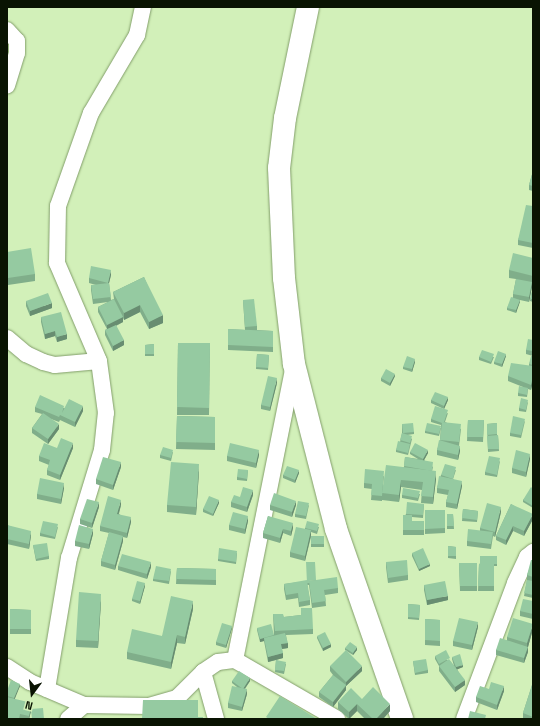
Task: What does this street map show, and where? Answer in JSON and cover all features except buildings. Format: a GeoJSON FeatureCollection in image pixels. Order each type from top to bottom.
{"type":"FeatureCollection","features":[{"type":"Feature","properties":{"kind":"highway"},"geometry":{"type":"LineString","coordinates":[[308,7],[284,118],[279,168],[284,278],[294,364],[336,529],[402,719]]}},
{"type":"Feature","properties":{"kind":"street"},"geometry":{"type":"LineString","coordinates":[[47,689],[69,558],[102,450],[106,413],[99,361],[58,263],[56,234],[58,206],[91,114],[138,35],[143,7]]}},
{"type":"Feature","properties":{"kind":"street"},"geometry":{"type":"LineString","coordinates":[[7,30],[17,41],[17,53],[7,85]]}},
{"type":"Feature","properties":{"kind":"street"},"geometry":{"type":"LineString","coordinates":[[7,338],[26,354],[43,362],[55,365],[99,361]]}},
{"type":"Feature","properties":{"kind":"street"},"geometry":{"type":"LineString","coordinates":[[235,660],[294,364]]}},
{"type":"Feature","properties":{"kind":"street"},"geometry":{"type":"LineString","coordinates":[[464,719],[516,583],[527,557],[533,552]]}},
{"type":"Feature","properties":{"kind":"street"},"geometry":{"type":"LineString","coordinates":[[7,667],[30,682],[84,705],[149,706],[178,698],[203,672],[218,662],[235,660],[337,719]]}},
{"type":"Feature","properties":{"kind":"street"},"geometry":{"type":"LineString","coordinates":[[203,672],[216,719]]}},
{"type":"Feature","properties":{"kind":"street"},"geometry":{"type":"LineString","coordinates":[[68,719],[84,705]]}}]}
